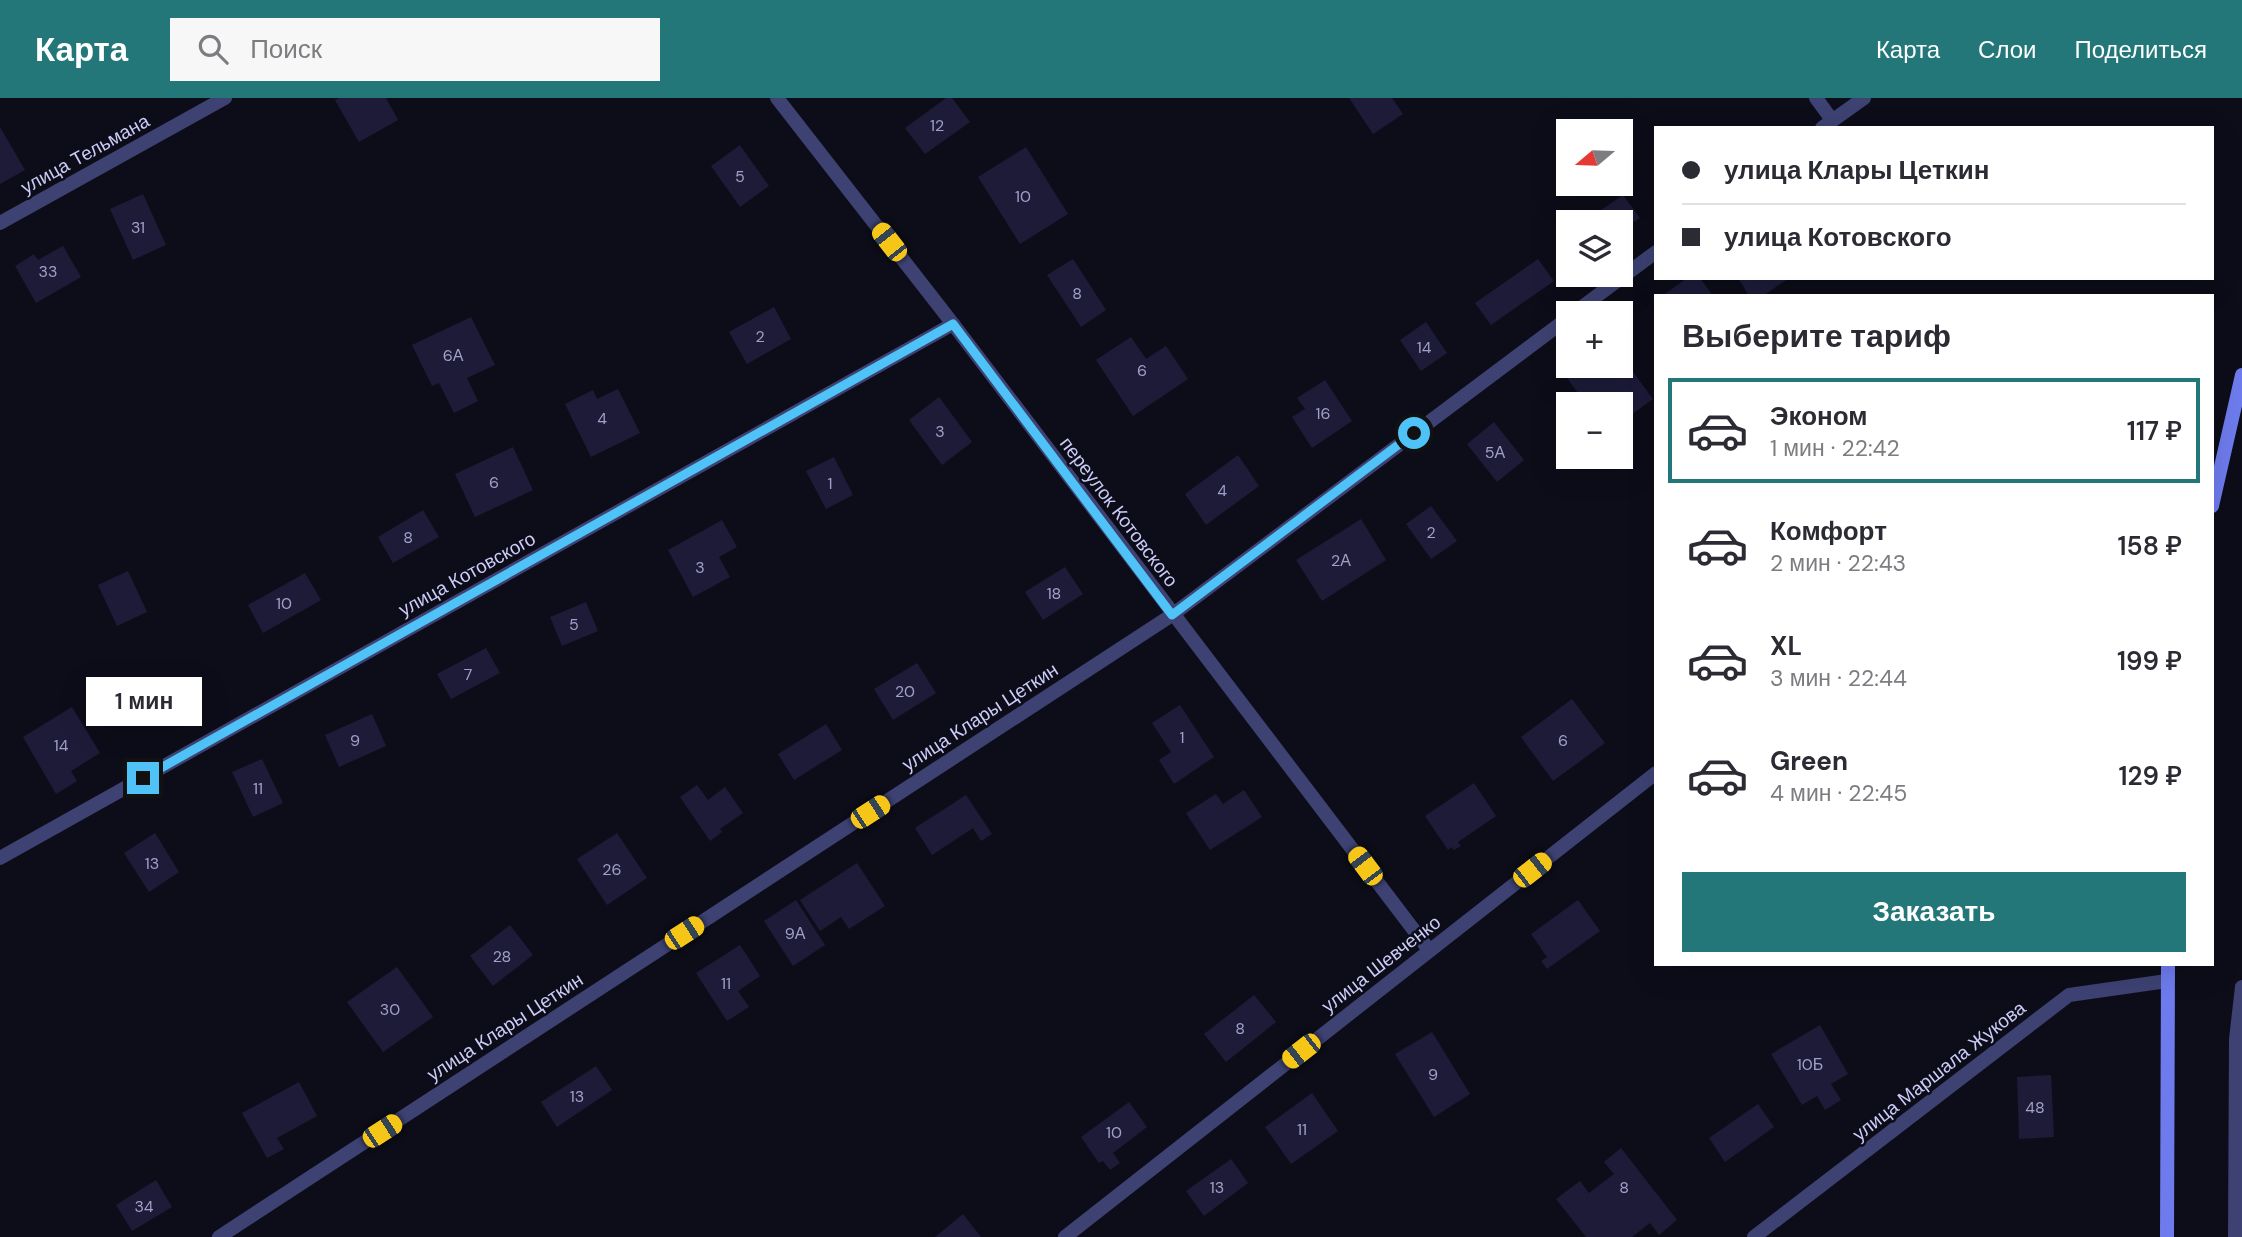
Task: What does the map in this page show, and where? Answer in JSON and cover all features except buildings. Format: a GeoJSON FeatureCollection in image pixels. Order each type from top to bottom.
{"type":"FeatureCollection","features":[{"type":"Feature","properties":{"kind":"main road"},"geometry":{"type":"LineString","coordinates":[[2214,497],[2242,375]]}},
{"type":"Feature","properties":{"kind":"main road"},"geometry":{"type":"LineString","coordinates":[[2167,1237],[2168,966]]}},
{"type":"Feature","properties":{"kind":"street","name":"улица Тельмана"},"geometry":{"type":"LineString","coordinates":[[0,223],[225,98]]}},
{"type":"Feature","properties":{"kind":"street","name":"переулок Котовского"},"geometry":{"type":"LineString","coordinates":[[777,98],[953,324],[1429,950]]}},
{"type":"Feature","properties":{"kind":"street"},"geometry":{"type":"LineString","coordinates":[[1816,98],[1827,124],[1864,98]]}},
{"type":"Feature","properties":{"kind":"street"},"geometry":{"type":"LineString","coordinates":[[1590,301],[1654,253]]}},
{"type":"Feature","properties":{"kind":"street","name":"улица Котовского"},"geometry":{"type":"LineString","coordinates":[[0,858],[953,324]]}},
{"type":"Feature","properties":{"kind":"street","name":"улица Клары Цеткин"},"geometry":{"type":"LineString","coordinates":[[219,1237],[1172,615],[1556,327]]}},
{"type":"Feature","properties":{"kind":"street","name":"улица Шевченко"},"geometry":{"type":"LineString","coordinates":[[1065,1237],[1654,775]]}},
{"type":"Feature","properties":{"kind":"street","name":"улица Маршала Жукова"},"geometry":{"type":"LineString","coordinates":[[1754,1237],[2069,995],[2167,981]]}},
{"type":"Feature","properties":{"kind":"street"},"geometry":{"type":"LineString","coordinates":[[2235,1237],[2236,1039],[2242,987]]}},
{"type":"Feature","properties":{"kind":"route"},"geometry":{"type":"LineString","coordinates":[[143,778],[953,324],[1172,615],[1414,433]]}}]}
